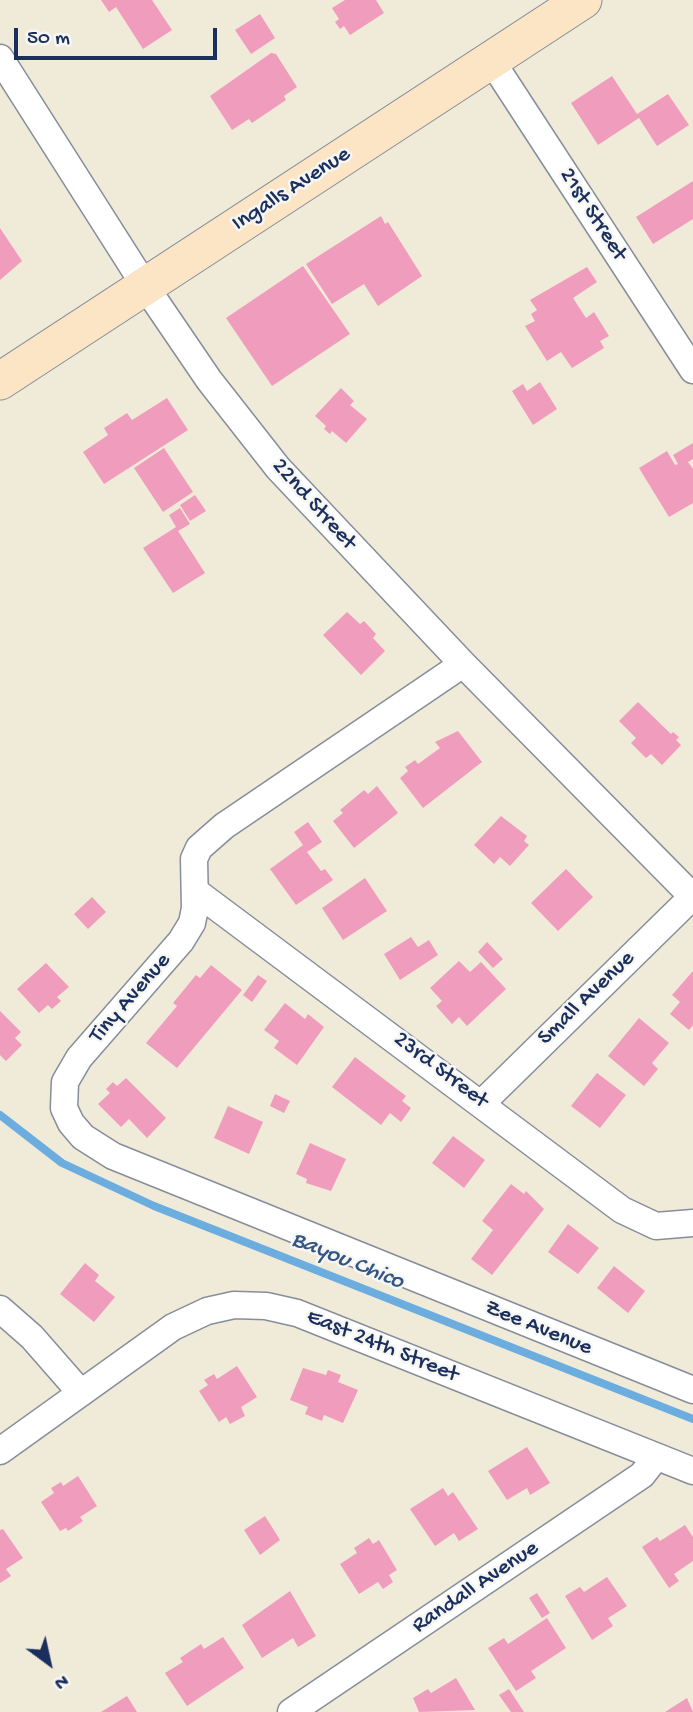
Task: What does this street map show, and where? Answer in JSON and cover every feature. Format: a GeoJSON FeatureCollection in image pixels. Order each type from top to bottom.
{"type":"FeatureCollection","features":[{"type":"Feature","properties":{"kind":"main road","name":"Ingalls Avenue"},"geometry":{"type":"LineString","coordinates":[[0,381],[583,0]]}},
{"type":"Feature","properties":{"kind":"street","name":"22nd Street"},"geometry":{"type":"LineString","coordinates":[[0,58],[145,286],[209,380],[278,468],[463,664],[693,897]]}},
{"type":"Feature","properties":{"kind":"street","name":"21st Street"},"geometry":{"type":"LineString","coordinates":[[491,60],[693,370]]}},
{"type":"Feature","properties":{"kind":"street","name":"Tiny Avenue"},"geometry":{"type":"LineString","coordinates":[[384,1266],[113,1156],[83,1137],[71,1123],[64,1108],[65,1082],[79,1058],[181,941],[192,923],[194,859],[199,848],[224,826],[463,664]]}},
{"type":"Feature","properties":{"kind":"street","name":"23rd Street"},"geometry":{"type":"LineString","coordinates":[[195,891],[622,1210],[656,1226],[693,1223]]}},
{"type":"Feature","properties":{"kind":"street","name":"Small Avenue"},"geometry":{"type":"LineString","coordinates":[[482,1103],[693,897]]}},
{"type":"Feature","properties":{"kind":"street","name":"Zee Avenue"},"geometry":{"type":"LineString","coordinates":[[384,1266],[693,1390]]}},
{"type":"Feature","properties":{"kind":"street","name":"East 24th Street"},"geometry":{"type":"LineString","coordinates":[[0,1451],[173,1327],[207,1311],[234,1305],[266,1306],[297,1313],[693,1471]]}},
{"type":"Feature","properties":{"kind":"street"},"geometry":{"type":"LineString","coordinates":[[0,1309],[32,1337],[81,1393]]}},
{"type":"Feature","properties":{"kind":"street","name":"Randall Avenue"},"geometry":{"type":"LineString","coordinates":[[291,1712],[642,1475],[656,1457]]}},
{"type":"Feature","properties":{"kind":"building"},"geometry":{"type":"Polygon","coordinates":[[[101,0],[152,0],[172,30],[143,49],[116,7],[109,12],[101,0]]]}},
{"type":"Feature","properties":{"kind":"building"},"geometry":{"type":"Polygon","coordinates":[[[345,0],[376,0],[384,13],[350,35],[344,26],[340,29],[335,22],[339,19],[332,8],[345,0]]]}},
{"type":"Feature","properties":{"kind":"building"},"geometry":{"type":"Polygon","coordinates":[[[260,14],[275,38],[251,54],[235,30],[260,14]]]}},
{"type":"Feature","properties":{"kind":"building"},"geometry":{"type":"Polygon","coordinates":[[[271,53],[276,54],[297,87],[284,96],[286,100],[252,123],[249,119],[232,130],[210,96],[271,53]]]}},
{"type":"Feature","properties":{"kind":"building"},"geometry":{"type":"Polygon","coordinates":[[[612,76],[637,114],[668,94],[689,125],[657,146],[639,118],[598,145],[571,103],[612,76]]]}},
{"type":"Feature","properties":{"kind":"building"},"geometry":{"type":"Polygon","coordinates":[[[693,181],[693,219],[653,244],[636,217],[693,181]]]}},
{"type":"Feature","properties":{"kind":"building"},"geometry":{"type":"Polygon","coordinates":[[[381,216],[385,224],[388,222],[422,276],[378,306],[364,284],[332,304],[306,264],[381,216]]]}},
{"type":"Feature","properties":{"kind":"building"},"geometry":{"type":"Polygon","coordinates":[[[0,228],[22,261],[0,280],[0,228]]]}},
{"type":"Feature","properties":{"kind":"building"},"geometry":{"type":"Polygon","coordinates":[[[303,266],[350,334],[272,386],[226,318],[303,266]]]}},
{"type":"Feature","properties":{"kind":"building"},"geometry":{"type":"Polygon","coordinates":[[[587,267],[597,282],[573,298],[586,318],[594,312],[609,336],[600,341],[604,348],[572,368],[561,352],[547,361],[525,326],[535,321],[531,314],[537,310],[530,300],[587,267]]]}},
{"type":"Feature","properties":{"kind":"building"},"geometry":{"type":"Polygon","coordinates":[[[540,382],[557,409],[533,425],[512,391],[523,384],[527,391],[540,382]]]}},
{"type":"Feature","properties":{"kind":"building"},"geometry":{"type":"Polygon","coordinates":[[[341,388],[354,401],[350,405],[367,419],[346,443],[332,431],[330,434],[324,429],[326,426],[315,416],[341,388]]]}},
{"type":"Feature","properties":{"kind":"building"},"geometry":{"type":"Polygon","coordinates":[[[167,398],[188,430],[104,484],[83,452],[108,435],[104,428],[127,413],[132,420],[167,398]]]}},
{"type":"Feature","properties":{"kind":"building"},"geometry":{"type":"Polygon","coordinates":[[[693,443],[693,459],[688,462],[693,469],[693,503],[669,517],[639,468],[667,451],[675,465],[678,464],[673,455],[693,443]]]}},
{"type":"Feature","properties":{"kind":"building"},"geometry":{"type":"Polygon","coordinates":[[[164,448],[193,492],[163,512],[134,468],[164,448]]]}},
{"type":"Feature","properties":{"kind":"building"},"geometry":{"type":"Polygon","coordinates":[[[195,495],[206,511],[190,521],[180,505],[195,495]]]}},
{"type":"Feature","properties":{"kind":"building"},"geometry":{"type":"Polygon","coordinates":[[[180,508],[190,524],[178,531],[205,573],[173,593],[143,548],[176,527],[169,515],[180,508]]]}},
{"type":"Feature","properties":{"kind":"building"},"geometry":{"type":"Polygon","coordinates":[[[347,612],[360,624],[364,621],[376,634],[373,638],[385,651],[361,675],[323,635],[347,612]]]}},
{"type":"Feature","properties":{"kind":"building"},"geometry":{"type":"Polygon","coordinates":[[[638,702],[671,734],[673,732],[679,737],[676,740],[681,745],[662,765],[651,754],[646,758],[631,743],[636,738],[619,721],[638,702]]]}},
{"type":"Feature","properties":{"kind":"building"},"geometry":{"type":"Polygon","coordinates":[[[458,731],[482,762],[423,808],[400,778],[408,771],[405,767],[415,760],[418,764],[440,748],[435,742],[458,731]]]}},
{"type":"Feature","properties":{"kind":"building"},"geometry":{"type":"Polygon","coordinates":[[[377,786],[398,813],[354,848],[333,821],[343,813],[340,810],[364,790],[368,794],[377,786]]]}},
{"type":"Feature","properties":{"kind":"building"},"geometry":{"type":"Polygon","coordinates":[[[501,816],[527,836],[524,841],[529,845],[510,866],[500,857],[494,864],[474,845],[501,816]]]}},
{"type":"Feature","properties":{"kind":"building"},"geometry":{"type":"Polygon","coordinates":[[[308,822],[322,842],[307,852],[321,871],[325,869],[333,880],[296,905],[270,869],[303,845],[294,832],[308,822]]]}},
{"type":"Feature","properties":{"kind":"building"},"geometry":{"type":"Polygon","coordinates":[[[566,869],[593,897],[558,931],[531,903],[566,869]]]}},
{"type":"Feature","properties":{"kind":"building"},"geometry":{"type":"Polygon","coordinates":[[[365,878],[387,911],[343,940],[322,908],[365,878]]]}},
{"type":"Feature","properties":{"kind":"building"},"geometry":{"type":"Polygon","coordinates":[[[92,897],[106,912],[88,929],[74,914],[92,897]]]}},
{"type":"Feature","properties":{"kind":"building"},"geometry":{"type":"Polygon","coordinates":[[[411,937],[418,947],[429,940],[438,955],[400,980],[384,954],[411,937]]]}},
{"type":"Feature","properties":{"kind":"building"},"geometry":{"type":"Polygon","coordinates":[[[487,942],[503,959],[493,968],[478,952],[487,942]]]}},
{"type":"Feature","properties":{"kind":"building"},"geometry":{"type":"Polygon","coordinates":[[[459,961],[470,972],[481,962],[506,989],[467,1026],[459,1017],[452,1024],[436,1006],[442,1001],[430,988],[459,961]]]}},
{"type":"Feature","properties":{"kind":"building"},"geometry":{"type":"Polygon","coordinates":[[[46,963],[69,987],[57,997],[61,1001],[52,1009],[48,1005],[39,1013],[17,989],[46,963]]]}},
{"type":"Feature","properties":{"kind":"building"},"geometry":{"type":"Polygon","coordinates":[[[211,965],[242,990],[177,1068],[146,1043],[177,1006],[173,1003],[196,975],[200,978],[211,965]]]}},
{"type":"Feature","properties":{"kind":"building"},"geometry":{"type":"Polygon","coordinates":[[[693,971],[693,1025],[689,1030],[670,1014],[680,1002],[672,995],[693,971]]]}},
{"type":"Feature","properties":{"kind":"building"},"geometry":{"type":"Polygon","coordinates":[[[258,975],[267,981],[252,1002],[243,995],[258,975]]]}},
{"type":"Feature","properties":{"kind":"building"},"geometry":{"type":"Polygon","coordinates":[[[285,1003],[305,1019],[308,1014],[324,1027],[297,1065],[274,1048],[279,1041],[264,1030],[285,1003]]]}},
{"type":"Feature","properties":{"kind":"building"},"geometry":{"type":"Polygon","coordinates":[[[0,1011],[21,1032],[15,1038],[22,1045],[6,1061],[0,1055],[0,1011]]]}},
{"type":"Feature","properties":{"kind":"building"},"geometry":{"type":"Polygon","coordinates":[[[639,1018],[669,1043],[652,1063],[658,1069],[644,1086],[608,1056],[639,1018]]]}},
{"type":"Feature","properties":{"kind":"building"},"geometry":{"type":"Polygon","coordinates":[[[355,1057],[406,1096],[402,1101],[411,1108],[401,1122],[390,1113],[381,1125],[332,1087],[355,1057]]]}},
{"type":"Feature","properties":{"kind":"building"},"geometry":{"type":"Polygon","coordinates":[[[597,1073],[626,1095],[600,1128],[571,1106],[597,1073]]]}},
{"type":"Feature","properties":{"kind":"building"},"geometry":{"type":"Polygon","coordinates":[[[126,1078],[166,1118],[147,1138],[129,1119],[121,1127],[98,1104],[110,1093],[106,1089],[113,1082],[117,1086],[126,1078]]]}},
{"type":"Feature","properties":{"kind":"building"},"geometry":{"type":"Polygon","coordinates":[[[275,1094],[290,1101],[284,1113],[270,1106],[275,1094]]]}},
{"type":"Feature","properties":{"kind":"building"},"geometry":{"type":"Polygon","coordinates":[[[228,1106],[263,1122],[249,1154],[214,1138],[228,1106]]]}},
{"type":"Feature","properties":{"kind":"building"},"geometry":{"type":"Polygon","coordinates":[[[453,1136],[485,1160],[464,1188],[432,1163],[453,1136]]]}},
{"type":"Feature","properties":{"kind":"building"},"geometry":{"type":"Polygon","coordinates":[[[310,1143],[346,1159],[331,1191],[306,1183],[307,1179],[296,1174],[310,1143]]]}},
{"type":"Feature","properties":{"kind":"building"},"geometry":{"type":"Polygon","coordinates":[[[511,1184],[524,1194],[526,1191],[544,1209],[492,1275],[471,1259],[493,1230],[482,1221],[511,1184]]]}},
{"type":"Feature","properties":{"kind":"building"},"geometry":{"type":"Polygon","coordinates":[[[568,1224],[599,1248],[578,1274],[548,1252],[568,1224]]]}},
{"type":"Feature","properties":{"kind":"building"},"geometry":{"type":"Polygon","coordinates":[[[85,1263],[99,1275],[95,1281],[115,1297],[94,1322],[60,1294],[85,1263]]]}},
{"type":"Feature","properties":{"kind":"building"},"geometry":{"type":"Polygon","coordinates":[[[614,1266],[645,1291],[628,1313],[597,1288],[614,1266]]]}},
{"type":"Feature","properties":{"kind":"building"},"geometry":{"type":"Polygon","coordinates":[[[237,1366],[257,1397],[241,1407],[245,1416],[230,1424],[226,1417],[219,1422],[199,1391],[208,1385],[204,1380],[214,1374],[217,1379],[237,1366]]]}},
{"type":"Feature","properties":{"kind":"building"},"geometry":{"type":"Polygon","coordinates":[[[303,1368],[326,1375],[328,1370],[341,1375],[338,1382],[358,1390],[343,1423],[324,1415],[322,1421],[305,1414],[308,1407],[290,1400],[303,1368]]]}},
{"type":"Feature","properties":{"kind":"building"},"geometry":{"type":"Polygon","coordinates":[[[527,1447],[550,1483],[530,1495],[527,1488],[507,1500],[488,1471],[527,1447]]]}},
{"type":"Feature","properties":{"kind":"building"},"geometry":{"type":"Polygon","coordinates":[[[78,1476],[97,1506],[80,1517],[83,1521],[68,1531],[66,1528],[60,1531],[41,1502],[54,1493],[51,1488],[61,1482],[63,1486],[78,1476]]]}},
{"type":"Feature","properties":{"kind":"building"},"geometry":{"type":"Polygon","coordinates":[[[443,1488],[448,1496],[453,1492],[478,1529],[459,1541],[454,1533],[435,1546],[410,1509],[443,1488]]]}},
{"type":"Feature","properties":{"kind":"building"},"geometry":{"type":"Polygon","coordinates":[[[265,1516],[280,1540],[260,1555],[244,1530],[265,1516]]]}},
{"type":"Feature","properties":{"kind":"building"},"geometry":{"type":"Polygon","coordinates":[[[685,1525],[693,1537],[693,1561],[674,1574],[679,1581],[669,1588],[642,1547],[657,1537],[660,1541],[685,1525]]]}},
{"type":"Feature","properties":{"kind":"building"},"geometry":{"type":"Polygon","coordinates":[[[3,1529],[23,1558],[6,1569],[11,1576],[0,1583],[0,1530],[3,1529]]]}},
{"type":"Feature","properties":{"kind":"building"},"geometry":{"type":"Polygon","coordinates":[[[369,1538],[373,1544],[379,1540],[397,1570],[389,1575],[393,1582],[383,1589],[378,1582],[359,1594],[340,1564],[357,1553],[354,1548],[369,1538]]]}},
{"type":"Feature","properties":{"kind":"building"},"geometry":{"type":"Polygon","coordinates":[[[607,1577],[627,1606],[608,1618],[613,1626],[592,1640],[565,1596],[580,1587],[584,1592],[607,1577]]]}},
{"type":"Feature","properties":{"kind":"building"},"geometry":{"type":"Polygon","coordinates":[[[290,1591],[316,1636],[298,1647],[293,1638],[262,1658],[242,1625],[290,1591]]]}},
{"type":"Feature","properties":{"kind":"building"},"geometry":{"type":"Polygon","coordinates":[[[537,1593],[550,1613],[542,1618],[529,1598],[537,1593]]]}},
{"type":"Feature","properties":{"kind":"building"},"geometry":{"type":"Polygon","coordinates":[[[547,1618],[566,1648],[531,1671],[536,1678],[516,1691],[488,1648],[504,1638],[508,1644],[547,1618]]]}},
{"type":"Feature","properties":{"kind":"building"},"geometry":{"type":"Polygon","coordinates":[[[223,1637],[244,1668],[187,1706],[165,1673],[183,1662],[180,1658],[201,1644],[204,1649],[223,1637]]]}},
{"type":"Feature","properties":{"kind":"building"},"geometry":{"type":"Polygon","coordinates":[[[456,1678],[475,1710],[419,1712],[413,1698],[428,1689],[431,1693],[456,1678]]]}},
{"type":"Feature","properties":{"kind":"building"},"geometry":{"type":"Polygon","coordinates":[[[509,1689],[524,1712],[511,1712],[499,1695],[509,1689]]]}},
{"type":"Feature","properties":{"kind":"building"},"geometry":{"type":"Polygon","coordinates":[[[127,1696],[137,1712],[101,1712],[127,1696]]]}},
{"type":"Feature","properties":{"kind":"building"},"geometry":{"type":"Polygon","coordinates":[[[687,1698],[693,1712],[665,1712],[687,1698]]]}},
{"type":"Feature","properties":{"kind":"waterway","name":"Bayou Chico"},"geometry":{"type":"LineString","coordinates":[[0,1115],[62,1163],[154,1206],[693,1419]]}}]}
